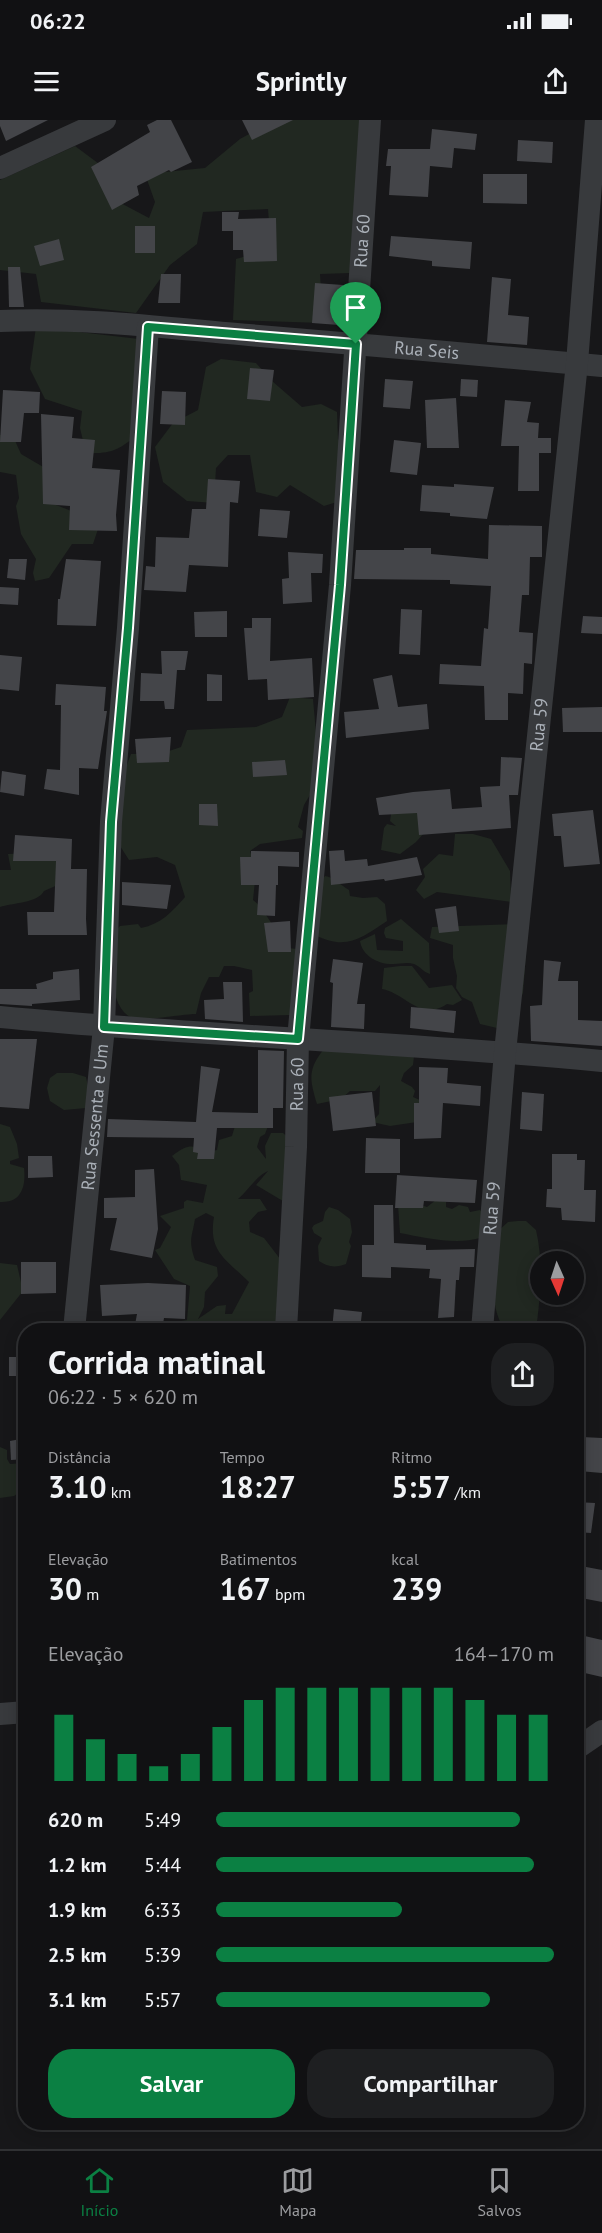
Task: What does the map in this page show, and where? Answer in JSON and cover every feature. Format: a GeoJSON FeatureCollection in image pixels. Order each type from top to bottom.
{"type":"FeatureCollection","features":[{"type":"Feature","properties":{"kind":"street"},"geometry":{"type":"LineString","coordinates":[[0,168],[105,120]]}},
{"type":"Feature","properties":{"kind":"street","name":"Rua 60"},"geometry":{"type":"LineString","coordinates":[[286,1323],[296,1147],[298,1039],[340,585],[370,120]]}},
{"type":"Feature","properties":{"kind":"street","name":"Rua 59"},"geometry":{"type":"LineString","coordinates":[[483,1323],[505,1052],[577,363],[596,120]]}},
{"type":"Feature","properties":{"kind":"street","name":"Rua Seis"},"geometry":{"type":"LineString","coordinates":[[0,321],[38,319],[148,327],[602,366]]}},
{"type":"Feature","properties":{"kind":"street","name":"Rua Sessenta e Um"},"geometry":{"type":"LineString","coordinates":[[75,1323],[104,1027],[111,822],[128,628],[148,327]]}},
{"type":"Feature","properties":{"kind":"street"},"geometry":{"type":"LineString","coordinates":[[0,1017],[104,1027],[505,1052],[602,1061]]}},
{"type":"Feature","properties":{"kind":"street"},"geometry":{"type":"LineString","coordinates":[[0,1714],[18,1713]]}},
{"type":"Feature","properties":{"kind":"street"},"geometry":{"type":"LineString","coordinates":[[584,1743],[602,1731]]}},
{"type":"Feature","properties":{"kind":"shaded area"},"geometry":{"type":"Polygon","coordinates":[[[271,120],[363,120],[350,273],[320,274],[323,323],[233,320],[236,259],[271,249],[268,209],[203,212],[197,244],[170,265],[136,313],[41,302],[36,274],[0,270],[0,180],[75,146],[114,175],[115,200],[149,218],[155,202],[145,174],[205,168],[240,139],[271,120]]]}},
{"type":"Feature","properties":{"kind":"shaded area"},"geometry":{"type":"Polygon","coordinates":[[[36,327],[139,339],[138,434],[115,450],[86,453],[80,428],[82,411],[45,399],[30,369],[36,327]]]}},
{"type":"Feature","properties":{"kind":"shaded area"},"geometry":{"type":"Polygon","coordinates":[[[221,359],[256,363],[272,381],[302,407],[321,404],[337,412],[338,439],[353,464],[340,501],[324,506],[290,485],[277,497],[256,492],[250,455],[228,455],[216,468],[214,503],[187,501],[163,482],[155,447],[173,423],[198,410],[206,367],[221,359]]]}},
{"type":"Feature","properties":{"kind":"shaded area"},"geometry":{"type":"Polygon","coordinates":[[[12,434],[21,454],[45,468],[46,501],[84,516],[99,526],[93,544],[72,544],[49,578],[35,581],[33,573],[36,559],[21,534],[16,506],[19,498],[16,475],[0,472],[0,435],[12,434]]]}},
{"type":"Feature","properties":{"kind":"shaded area"},"geometry":{"type":"Polygon","coordinates":[[[290,697],[313,699],[320,778],[304,805],[298,827],[303,831],[302,838],[260,844],[250,851],[256,871],[253,900],[260,906],[288,948],[297,949],[290,1015],[250,1016],[249,993],[253,991],[252,970],[224,966],[219,977],[209,977],[201,993],[196,1014],[135,1019],[126,1014],[115,995],[111,935],[120,926],[138,924],[141,928],[154,924],[171,912],[185,897],[175,865],[157,857],[129,860],[115,838],[125,770],[131,754],[160,754],[181,747],[187,730],[256,727],[282,717],[290,697]]]}},
{"type":"Feature","properties":{"kind":"shaded area"},"geometry":{"type":"Polygon","coordinates":[[[392,808],[421,813],[424,833],[400,854],[381,850],[384,828],[387,824],[396,826],[390,821],[392,808]]]}},
{"type":"Feature","properties":{"kind":"shaded area"},"geometry":{"type":"Polygon","coordinates":[[[455,834],[473,834],[491,839],[510,871],[511,902],[437,892],[424,899],[416,890],[425,877],[423,869],[439,854],[453,856],[455,834]]]}},
{"type":"Feature","properties":{"kind":"shaded area"},"geometry":{"type":"Polygon","coordinates":[[[57,852],[60,884],[31,900],[0,907],[0,870],[11,870],[8,854],[57,852]]]}},
{"type":"Feature","properties":{"kind":"shaded area"},"geometry":{"type":"Polygon","coordinates":[[[325,876],[349,890],[350,896],[377,897],[385,904],[387,921],[361,937],[345,942],[326,940],[315,935],[319,884],[325,876]]]}},
{"type":"Feature","properties":{"kind":"shaded area"},"geometry":{"type":"Polygon","coordinates":[[[401,919],[429,943],[430,974],[414,964],[388,964],[377,961],[361,946],[360,941],[375,934],[377,950],[403,951],[403,941],[386,938],[384,933],[385,928],[401,919]]]}},
{"type":"Feature","properties":{"kind":"shaded area"},"geometry":{"type":"Polygon","coordinates":[[[516,924],[528,927],[523,993],[518,1005],[497,1028],[480,1024],[472,1002],[462,997],[456,988],[457,976],[453,945],[430,938],[432,927],[516,924]]]}},
{"type":"Feature","properties":{"kind":"shaded area"},"geometry":{"type":"Polygon","coordinates":[[[412,966],[429,988],[452,985],[462,1000],[453,1005],[447,1004],[429,1010],[382,989],[384,968],[412,966]]]}},
{"type":"Feature","properties":{"kind":"shaded area"},"geometry":{"type":"Polygon","coordinates":[[[324,1049],[414,1056],[413,1065],[404,1073],[401,1081],[415,1091],[413,1097],[422,1101],[417,1122],[390,1126],[372,1122],[379,1114],[380,1085],[375,1091],[350,1091],[341,1099],[317,1104],[312,1069],[324,1049]]]}},
{"type":"Feature","properties":{"kind":"shaded area"},"geometry":{"type":"Polygon","coordinates":[[[57,1073],[73,1073],[86,1077],[89,1092],[86,1108],[64,1110],[50,1101],[47,1088],[50,1078],[57,1073]]]}},
{"type":"Feature","properties":{"kind":"shaded area"},"geometry":{"type":"Polygon","coordinates":[[[0,1124],[10,1127],[17,1144],[19,1158],[10,1161],[10,1164],[24,1168],[21,1192],[13,1200],[7,1202],[0,1202],[0,1124]]]}},
{"type":"Feature","properties":{"kind":"shaded area"},"geometry":{"type":"Polygon","coordinates":[[[235,1126],[268,1126],[265,1134],[260,1137],[257,1147],[266,1159],[265,1146],[271,1133],[283,1133],[292,1141],[293,1207],[256,1185],[268,1171],[260,1176],[238,1199],[260,1199],[267,1210],[258,1212],[249,1222],[250,1232],[264,1238],[284,1264],[281,1323],[169,1323],[187,1320],[190,1286],[174,1279],[155,1250],[160,1248],[171,1227],[160,1216],[184,1208],[184,1202],[187,1200],[203,1203],[207,1185],[181,1180],[179,1165],[172,1156],[192,1146],[205,1151],[217,1150],[219,1140],[232,1136],[235,1126]],[[206,1213],[195,1219],[191,1243],[195,1260],[217,1267],[218,1276],[205,1292],[204,1307],[198,1319],[217,1306],[226,1305],[225,1314],[232,1314],[249,1282],[226,1261],[216,1247],[214,1217],[206,1213]]]}},
{"type":"Feature","properties":{"kind":"shaded area"},"geometry":{"type":"Polygon","coordinates":[[[436,1200],[446,1202],[446,1207],[452,1209],[459,1205],[468,1207],[470,1212],[480,1210],[485,1216],[480,1238],[451,1241],[400,1233],[398,1205],[412,1202],[427,1207],[436,1200]]]}},
{"type":"Feature","properties":{"kind":"shaded area"},"geometry":{"type":"Polygon","coordinates":[[[329,1207],[338,1210],[350,1219],[352,1232],[349,1242],[351,1246],[346,1264],[339,1266],[328,1266],[319,1261],[318,1246],[322,1238],[314,1233],[312,1228],[323,1221],[329,1207]]]}},
{"type":"Feature","properties":{"kind":"shaded area"},"geometry":{"type":"Polygon","coordinates":[[[526,1221],[536,1230],[539,1251],[530,1251],[530,1305],[538,1305],[535,1323],[501,1323],[499,1320],[493,1282],[497,1232],[508,1222],[526,1221]]]}},
{"type":"Feature","properties":{"kind":"shaded area"},"geometry":{"type":"Polygon","coordinates":[[[0,1263],[17,1265],[23,1291],[0,1320],[0,1263]]]}},
{"type":"Feature","properties":{"kind":"shaded area"},"geometry":{"type":"Polygon","coordinates":[[[0,1447],[7,1450],[7,1459],[10,1464],[18,1463],[18,1493],[0,1498],[0,1447]]]}},
{"type":"Feature","properties":{"kind":"building"},"geometry":{"type":"Polygon","coordinates":[[[0,120],[48,120],[6,141],[0,120]]]}},
{"type":"Feature","properties":{"kind":"building"},"geometry":{"type":"Polygon","coordinates":[[[157,120],[171,120],[192,162],[171,172],[169,170],[137,186],[139,195],[112,210],[91,167],[150,132],[147,125],[157,120]]]}},
{"type":"Feature","properties":{"kind":"building"},"geometry":{"type":"Polygon","coordinates":[[[242,120],[293,120],[252,140],[242,120]]]}},
{"type":"Feature","properties":{"kind":"building"},"geometry":{"type":"Polygon","coordinates":[[[432,129],[477,134],[475,150],[454,148],[452,168],[430,166],[428,197],[389,195],[391,166],[386,166],[388,149],[430,149],[432,129]]]}},
{"type":"Feature","properties":{"kind":"building"},"geometry":{"type":"Polygon","coordinates":[[[518,140],[553,142],[552,163],[517,161],[518,140]]]}},
{"type":"Feature","properties":{"kind":"building"},"geometry":{"type":"Polygon","coordinates":[[[483,174],[527,174],[527,204],[483,203],[483,174]]]}},
{"type":"Feature","properties":{"kind":"building"},"geometry":{"type":"Polygon","coordinates":[[[222,212],[239,212],[238,219],[276,218],[277,261],[244,262],[243,250],[233,250],[233,231],[222,231],[222,212]]]}},
{"type":"Feature","properties":{"kind":"building"},"geometry":{"type":"Polygon","coordinates":[[[135,226],[155,226],[155,253],[135,253],[135,226]]]}},
{"type":"Feature","properties":{"kind":"building"},"geometry":{"type":"Polygon","coordinates":[[[391,236],[472,242],[470,269],[432,266],[432,261],[389,256],[391,236]]]}},
{"type":"Feature","properties":{"kind":"building"},"geometry":{"type":"Polygon","coordinates":[[[59,239],[64,260],[40,266],[34,246],[59,239]]]}},
{"type":"Feature","properties":{"kind":"building"},"geometry":{"type":"Polygon","coordinates":[[[8,267],[20,267],[24,307],[9,307],[8,267]]]}},
{"type":"Feature","properties":{"kind":"building"},"geometry":{"type":"Polygon","coordinates":[[[161,274],[181,274],[180,303],[158,303],[161,274]]]}},
{"type":"Feature","properties":{"kind":"building"},"geometry":{"type":"Polygon","coordinates":[[[492,277],[511,279],[508,315],[529,317],[527,345],[487,342],[492,277]]]}},
{"type":"Feature","properties":{"kind":"building"},"geometry":{"type":"Polygon","coordinates":[[[315,283],[343,285],[339,325],[312,323],[315,283]]]}},
{"type":"Feature","properties":{"kind":"building"},"geometry":{"type":"Polygon","coordinates":[[[250,368],[274,370],[270,401],[247,399],[250,368]]]}},
{"type":"Feature","properties":{"kind":"building"},"geometry":{"type":"Polygon","coordinates":[[[385,379],[413,381],[410,409],[383,407],[385,379]]]}},
{"type":"Feature","properties":{"kind":"building"},"geometry":{"type":"Polygon","coordinates":[[[461,379],[478,380],[477,397],[460,396],[461,379]]]}},
{"type":"Feature","properties":{"kind":"building"},"geometry":{"type":"Polygon","coordinates":[[[3,390],[40,392],[39,413],[24,413],[21,442],[0,442],[3,390]]]}},
{"type":"Feature","properties":{"kind":"building"},"geometry":{"type":"Polygon","coordinates":[[[162,391],[186,392],[185,425],[160,424],[162,391]]]}},
{"type":"Feature","properties":{"kind":"building"},"geometry":{"type":"Polygon","coordinates":[[[456,398],[459,448],[427,448],[425,400],[456,398]]]}},
{"type":"Feature","properties":{"kind":"building"},"geometry":{"type":"Polygon","coordinates":[[[505,400],[531,402],[527,422],[539,423],[538,438],[551,438],[551,453],[539,453],[539,491],[518,491],[519,446],[501,446],[505,400]]]}},
{"type":"Feature","properties":{"kind":"building"},"geometry":{"type":"Polygon","coordinates":[[[41,414],[74,417],[72,438],[95,440],[92,468],[120,470],[117,531],[69,530],[70,506],[43,504],[41,414]]]}},
{"type":"Feature","properties":{"kind":"building"},"geometry":{"type":"Polygon","coordinates":[[[394,440],[421,443],[417,475],[390,472],[394,440]]]}},
{"type":"Feature","properties":{"kind":"building"},"geometry":{"type":"Polygon","coordinates":[[[208,479],[240,481],[238,503],[230,502],[228,567],[189,565],[186,592],[144,590],[146,566],[155,567],[156,537],[189,538],[192,509],[206,509],[208,479]]]}},
{"type":"Feature","properties":{"kind":"building"},"geometry":{"type":"Polygon","coordinates":[[[454,484],[494,487],[487,519],[420,511],[422,485],[454,487],[454,484]]]}},
{"type":"Feature","properties":{"kind":"building"},"geometry":{"type":"Polygon","coordinates":[[[260,509],[290,511],[287,538],[258,536],[260,509]]]}},
{"type":"Feature","properties":{"kind":"building"},"geometry":{"type":"Polygon","coordinates":[[[489,525],[542,526],[542,557],[530,557],[529,595],[522,595],[519,632],[533,633],[532,664],[524,663],[523,694],[508,693],[508,720],[485,720],[484,686],[439,684],[440,664],[481,666],[484,628],[488,629],[491,586],[450,584],[450,580],[354,579],[356,550],[431,548],[431,554],[488,559],[489,525]]]}},
{"type":"Feature","properties":{"kind":"building"},"geometry":{"type":"Polygon","coordinates":[[[288,552],[323,554],[322,573],[311,573],[312,602],[283,604],[282,579],[289,578],[288,552]]]}},
{"type":"Feature","properties":{"kind":"building"},"geometry":{"type":"Polygon","coordinates":[[[9,559],[27,559],[25,580],[7,578],[9,559]]]}},
{"type":"Feature","properties":{"kind":"building"},"geometry":{"type":"Polygon","coordinates":[[[66,559],[101,561],[96,626],[57,625],[58,599],[60,599],[66,559]]]}},
{"type":"Feature","properties":{"kind":"building"},"geometry":{"type":"Polygon","coordinates":[[[0,587],[19,588],[18,605],[0,604],[0,587]]]}},
{"type":"Feature","properties":{"kind":"building"},"geometry":{"type":"Polygon","coordinates":[[[401,609],[422,610],[420,655],[399,654],[401,609]]]}},
{"type":"Feature","properties":{"kind":"building"},"geometry":{"type":"Polygon","coordinates":[[[227,611],[227,637],[195,637],[194,612],[227,611]]]}},
{"type":"Feature","properties":{"kind":"building"},"geometry":{"type":"Polygon","coordinates":[[[583,616],[602,617],[602,634],[581,633],[583,616]]]}},
{"type":"Feature","properties":{"kind":"building"},"geometry":{"type":"Polygon","coordinates":[[[252,618],[271,618],[270,661],[312,658],[314,697],[268,700],[267,679],[248,680],[244,628],[252,628],[252,618]]]}},
{"type":"Feature","properties":{"kind":"building"},"geometry":{"type":"Polygon","coordinates":[[[161,651],[188,651],[185,670],[177,670],[174,709],[165,709],[164,701],[140,701],[141,673],[162,674],[161,651]]]}},
{"type":"Feature","properties":{"kind":"building"},"geometry":{"type":"Polygon","coordinates":[[[0,655],[22,657],[19,691],[0,689],[0,655]]]}},
{"type":"Feature","properties":{"kind":"building"},"geometry":{"type":"Polygon","coordinates":[[[207,674],[222,675],[222,701],[207,701],[207,674]]]}},
{"type":"Feature","properties":{"kind":"building"},"geometry":{"type":"Polygon","coordinates":[[[392,675],[398,707],[427,704],[429,729],[346,738],[344,712],[379,709],[373,679],[392,675]]]}},
{"type":"Feature","properties":{"kind":"building"},"geometry":{"type":"Polygon","coordinates":[[[56,684],[106,687],[104,711],[107,711],[98,769],[79,768],[79,795],[44,789],[47,769],[60,770],[61,705],[55,705],[56,684]]]}},
{"type":"Feature","properties":{"kind":"building"},"geometry":{"type":"Polygon","coordinates":[[[602,707],[602,732],[563,732],[562,708],[602,707]]]}},
{"type":"Feature","properties":{"kind":"building"},"geometry":{"type":"Polygon","coordinates":[[[171,737],[169,762],[137,763],[135,739],[171,737]]]}},
{"type":"Feature","properties":{"kind":"building"},"geometry":{"type":"Polygon","coordinates":[[[501,757],[522,758],[518,795],[509,795],[511,828],[419,835],[417,813],[379,815],[376,798],[450,789],[452,809],[482,807],[480,787],[500,786],[501,757]]]}},
{"type":"Feature","properties":{"kind":"building"},"geometry":{"type":"Polygon","coordinates":[[[285,760],[287,775],[253,777],[252,762],[285,760]]]}},
{"type":"Feature","properties":{"kind":"building"},"geometry":{"type":"Polygon","coordinates":[[[2,771],[26,775],[24,796],[0,792],[2,771]]]}},
{"type":"Feature","properties":{"kind":"building"},"geometry":{"type":"Polygon","coordinates":[[[199,804],[217,804],[218,826],[199,825],[199,804]]]}},
{"type":"Feature","properties":{"kind":"building"},"geometry":{"type":"Polygon","coordinates":[[[593,810],[600,864],[564,867],[561,836],[554,836],[552,814],[593,810]]]}},
{"type":"Feature","properties":{"kind":"building"},"geometry":{"type":"Polygon","coordinates":[[[15,835],[72,839],[71,869],[87,869],[87,935],[28,935],[27,912],[54,912],[56,861],[13,861],[15,835]]]}},
{"type":"Feature","properties":{"kind":"building"},"geometry":{"type":"Polygon","coordinates":[[[344,850],[345,861],[367,859],[368,866],[417,857],[422,875],[385,881],[384,879],[331,885],[329,851],[344,850]]]}},
{"type":"Feature","properties":{"kind":"building"},"geometry":{"type":"Polygon","coordinates":[[[251,851],[299,852],[299,867],[278,866],[275,916],[257,915],[259,885],[241,885],[240,857],[251,857],[251,851]]]}},
{"type":"Feature","properties":{"kind":"building"},"geometry":{"type":"Polygon","coordinates":[[[122,882],[171,885],[167,909],[122,905],[122,882]]]}},
{"type":"Feature","properties":{"kind":"building"},"geometry":{"type":"Polygon","coordinates":[[[456,906],[459,931],[439,933],[435,909],[456,906]]]}},
{"type":"Feature","properties":{"kind":"building"},"geometry":{"type":"Polygon","coordinates":[[[290,921],[291,952],[268,952],[264,923],[290,921]]]}},
{"type":"Feature","properties":{"kind":"building"},"geometry":{"type":"Polygon","coordinates":[[[333,959],[363,963],[357,1004],[365,1004],[364,1029],[331,1027],[333,983],[330,982],[333,959]]]}},
{"type":"Feature","properties":{"kind":"building"},"geometry":{"type":"Polygon","coordinates":[[[544,960],[561,962],[558,981],[578,981],[578,1020],[602,1021],[602,1046],[531,1041],[530,1006],[542,1005],[544,960]]]}},
{"type":"Feature","properties":{"kind":"building"},"geometry":{"type":"Polygon","coordinates":[[[79,969],[80,1000],[32,1004],[32,1006],[0,1004],[0,989],[37,989],[36,984],[53,979],[53,972],[79,969]]]}},
{"type":"Feature","properties":{"kind":"building"},"geometry":{"type":"Polygon","coordinates":[[[223,982],[242,982],[243,1022],[205,1019],[204,1000],[224,999],[223,982]]]}},
{"type":"Feature","properties":{"kind":"building"},"geometry":{"type":"Polygon","coordinates":[[[411,1007],[456,1011],[454,1033],[410,1028],[411,1007]]]}},
{"type":"Feature","properties":{"kind":"building"},"geometry":{"type":"Polygon","coordinates":[[[0,1039],[37,1039],[29,1109],[0,1107],[0,1039]]]}},
{"type":"Feature","properties":{"kind":"building"},"geometry":{"type":"Polygon","coordinates":[[[258,1050],[284,1051],[283,1108],[273,1108],[273,1128],[217,1128],[214,1159],[197,1159],[198,1153],[193,1152],[194,1138],[107,1137],[108,1119],[196,1122],[201,1066],[220,1069],[212,1112],[258,1113],[258,1050]]]}},
{"type":"Feature","properties":{"kind":"building"},"geometry":{"type":"Polygon","coordinates":[[[419,1067],[448,1068],[447,1083],[481,1086],[480,1106],[443,1103],[441,1138],[414,1139],[414,1103],[419,1103],[419,1067]]]}},
{"type":"Feature","properties":{"kind":"building"},"geometry":{"type":"Polygon","coordinates":[[[372,1092],[376,1126],[333,1131],[329,1097],[372,1092]]]}},
{"type":"Feature","properties":{"kind":"building"},"geometry":{"type":"Polygon","coordinates":[[[522,1092],[544,1094],[542,1131],[520,1129],[522,1092]]]}},
{"type":"Feature","properties":{"kind":"building"},"geometry":{"type":"Polygon","coordinates":[[[366,1138],[400,1139],[400,1173],[365,1173],[366,1138]]]}},
{"type":"Feature","properties":{"kind":"building"},"geometry":{"type":"Polygon","coordinates":[[[552,1154],[577,1154],[577,1160],[585,1160],[584,1190],[596,1190],[595,1222],[562,1220],[561,1208],[546,1207],[547,1189],[552,1189],[552,1154]]]}},
{"type":"Feature","properties":{"kind":"building"},"geometry":{"type":"Polygon","coordinates":[[[28,1156],[52,1156],[53,1177],[28,1178],[28,1156]]]}},
{"type":"Feature","properties":{"kind":"building"},"geometry":{"type":"Polygon","coordinates":[[[154,1169],[158,1229],[152,1258],[110,1250],[117,1218],[104,1218],[104,1198],[135,1197],[135,1170],[154,1169]]]}},
{"type":"Feature","properties":{"kind":"building"},"geometry":{"type":"Polygon","coordinates":[[[397,1175],[477,1180],[475,1203],[424,1201],[423,1208],[395,1208],[397,1175]]]}},
{"type":"Feature","properties":{"kind":"building"},"geometry":{"type":"Polygon","coordinates":[[[374,1205],[393,1205],[394,1243],[426,1245],[426,1250],[475,1249],[474,1267],[460,1267],[459,1280],[456,1280],[454,1317],[438,1318],[441,1279],[429,1278],[430,1269],[391,1267],[391,1278],[362,1277],[362,1245],[374,1245],[374,1205]]]}},
{"type":"Feature","properties":{"kind":"building"},"geometry":{"type":"Polygon","coordinates":[[[21,1262],[56,1262],[56,1293],[21,1294],[21,1262]]]}},
{"type":"Feature","properties":{"kind":"building"},"geometry":{"type":"Polygon","coordinates":[[[148,1283],[186,1285],[185,1319],[164,1318],[163,1323],[135,1323],[137,1314],[102,1316],[100,1285],[148,1283]]]}},
{"type":"Feature","properties":{"kind":"building"},"geometry":{"type":"Polygon","coordinates":[[[334,1309],[362,1312],[361,1323],[333,1323],[334,1309]]]}},
{"type":"Feature","properties":{"kind":"building"},"geometry":{"type":"Polygon","coordinates":[[[9,1357],[18,1357],[18,1376],[9,1376],[9,1357]]]}},
{"type":"Feature","properties":{"kind":"building"},"geometry":{"type":"Polygon","coordinates":[[[584,1437],[602,1438],[602,1473],[584,1471],[584,1437]]]}},
{"type":"Feature","properties":{"kind":"building"},"geometry":{"type":"Polygon","coordinates":[[[18,1440],[18,1460],[11,1460],[10,1441],[18,1440]]]}},
{"type":"Feature","properties":{"kind":"building"},"geometry":{"type":"Polygon","coordinates":[[[584,1502],[595,1503],[591,1533],[584,1533],[584,1502]]]}},
{"type":"Feature","properties":{"kind":"building"},"geometry":{"type":"Polygon","coordinates":[[[584,1567],[602,1570],[602,1602],[584,1599],[584,1567]]]}},
{"type":"Feature","properties":{"kind":"building"},"geometry":{"type":"Polygon","coordinates":[[[584,1636],[602,1640],[602,1677],[584,1673],[584,1636]]]}},
{"type":"Feature","properties":{"kind":"route"},"geometry":{"type":"LineString","coordinates":[[148,327],[356,344],[340,585],[298,1039],[104,1027],[111,822],[128,628],[148,327]]}}]}
